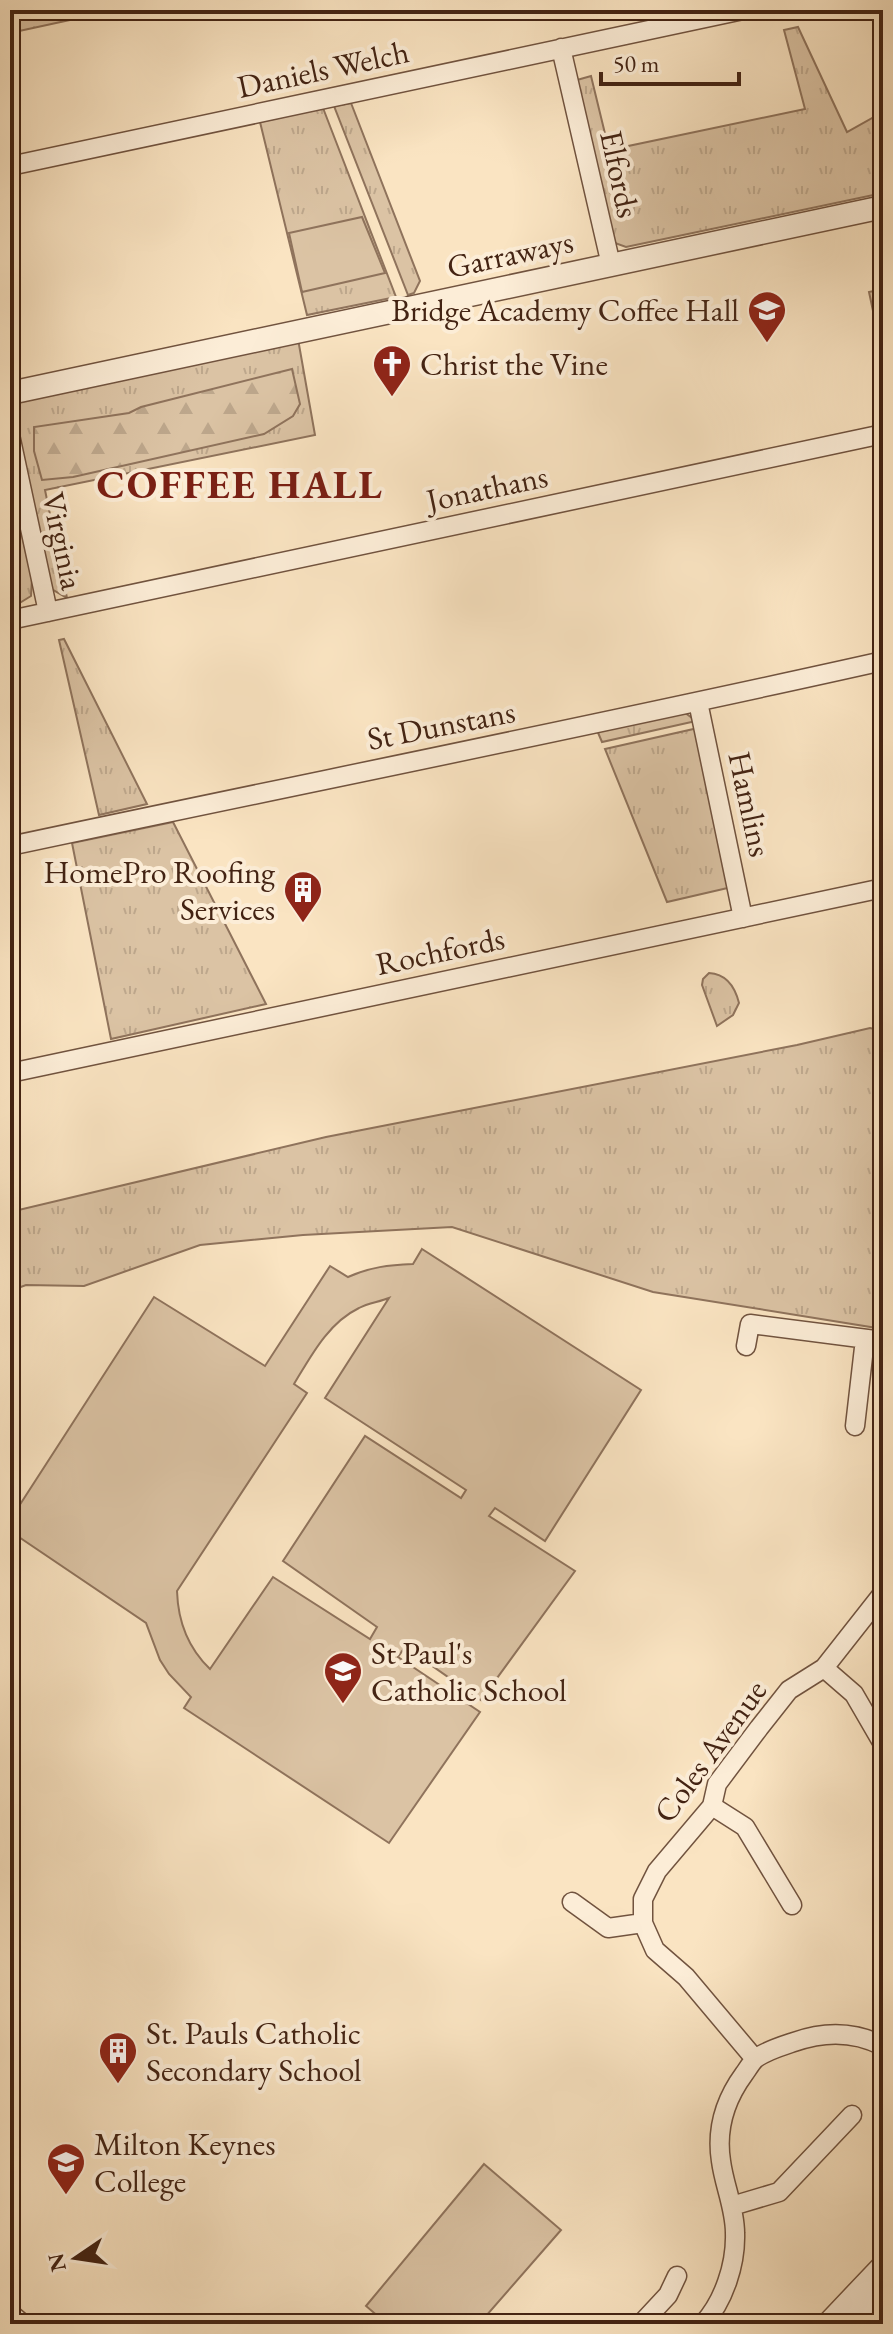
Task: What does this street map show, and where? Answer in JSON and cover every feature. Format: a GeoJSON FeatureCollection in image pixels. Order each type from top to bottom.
{"type":"FeatureCollection","features":[{"type":"Feature","properties":{"kind":"street","name":"Daniels Welch"},"geometry":{"type":"LineString","coordinates":[[10,166],[743,10]]}},
{"type":"Feature","properties":{"kind":"street","name":"Elfords"},"geometry":{"type":"LineString","coordinates":[[561,48],[611,265]]}},
{"type":"Feature","properties":{"kind":"street","name":"Garraways"},"geometry":{"type":"LineString","coordinates":[[10,393],[883,207]]}},
{"type":"Feature","properties":{"kind":"street","name":"Jonathans"},"geometry":{"type":"LineString","coordinates":[[10,620],[883,434]]}},
{"type":"Feature","properties":{"kind":"street","name":"Virginia"},"geometry":{"type":"LineString","coordinates":[[10,435],[48,612]]}},
{"type":"Feature","properties":{"kind":"street","name":"St Dunstans"},"geometry":{"type":"LineString","coordinates":[[10,846],[883,661]]}},
{"type":"Feature","properties":{"kind":"street","name":"Hamlins"},"geometry":{"type":"LineString","coordinates":[[698,702],[743,918]]}},
{"type":"Feature","properties":{"kind":"street","name":"Rochfords"},"geometry":{"type":"LineString","coordinates":[[10,1073],[883,888]]}},
{"type":"Feature","properties":{"kind":"street"},"geometry":{"type":"LineString","coordinates":[[746,1346],[750,1324],[874,1340],[855,1426]]}},
{"type":"Feature","properties":{"kind":"street","name":"Coles Avenue"},"geometry":{"type":"LineString","coordinates":[[643,1923],[643,1899],[657,1871],[712,1806],[717,1784],[789,1690],[824,1668],[883,1593]]}},
{"type":"Feature","properties":{"kind":"street"},"geometry":{"type":"LineString","coordinates":[[824,1668],[854,1694],[883,1744]]}},
{"type":"Feature","properties":{"kind":"street"},"geometry":{"type":"LineString","coordinates":[[712,1806],[745,1827],[792,1905]]}},
{"type":"Feature","properties":{"kind":"street"},"geometry":{"type":"LineString","coordinates":[[572,1902],[608,1928],[643,1923],[655,1950],[686,1977],[755,2059]]}},
{"type":"Feature","properties":{"kind":"street"},"geometry":{"type":"LineString","coordinates":[[703,2324],[724,2290],[733,2259],[735,2234],[732,2206],[720,2158],[722,2119],[729,2098],[755,2059],[805,2038],[844,2033],[883,2046]]}},
{"type":"Feature","properties":{"kind":"street"},"geometry":{"type":"LineString","coordinates":[[732,2206],[779,2192],[852,2115]]}},
{"type":"Feature","properties":{"kind":"street"},"geometry":{"type":"LineString","coordinates":[[830,2324],[883,2266]]}},
{"type":"Feature","properties":{"kind":"street"},"geometry":{"type":"LineString","coordinates":[[650,2321],[677,2276]]}},
{"type":"Feature","properties":{"kind":"street"},"geometry":{"type":"LineString","coordinates":[[830,2324],[883,2293]]}},
{"type":"Feature","properties":{"kind":"street"},"geometry":{"type":"LineString","coordinates":[[10,2313],[23,2324]]}},
{"type":"Feature","properties":{"kind":"green space"},"geometry":{"type":"Polygon","coordinates":[[[10,10],[116,10],[10,33],[10,10]]]}},
{"type":"Feature","properties":{"kind":"green space"},"geometry":{"type":"Polygon","coordinates":[[[798,27],[847,132],[883,112],[883,193],[626,247],[615,243],[577,80],[591,76],[609,150],[805,109],[784,30],[798,27]]]}},
{"type":"Feature","properties":{"kind":"green space"},"geometry":{"type":"Polygon","coordinates":[[[351,103],[420,281],[414,293],[408,295],[334,106],[351,103]]]}},
{"type":"Feature","properties":{"kind":"green space"},"geometry":{"type":"Polygon","coordinates":[[[323,108],[396,297],[307,315],[260,122],[323,108]]]}},
{"type":"Feature","properties":{"kind":"green space"},"geometry":{"type":"Polygon","coordinates":[[[362,217],[385,273],[302,292],[289,233],[362,217]]]}},
{"type":"Feature","properties":{"kind":"green space"},"geometry":{"type":"Polygon","coordinates":[[[883,289],[883,358],[869,292],[883,289]]]}},
{"type":"Feature","properties":{"kind":"green space"},"geometry":{"type":"Polygon","coordinates":[[[298,339],[315,435],[45,490],[67,598],[50,588],[11,409],[16,403],[298,339]]]}},
{"type":"Feature","properties":{"kind":"green space"},"geometry":{"type":"Polygon","coordinates":[[[292,369],[300,404],[293,416],[264,434],[73,477],[42,480],[34,451],[34,427],[129,413],[141,407],[292,369]]]}},
{"type":"Feature","properties":{"kind":"green space"},"geometry":{"type":"Polygon","coordinates":[[[10,481],[32,579],[31,596],[18,604],[10,566],[10,481]]]}},
{"type":"Feature","properties":{"kind":"green space"},"geometry":{"type":"Polygon","coordinates":[[[64,639],[147,804],[99,815],[59,640],[64,639]]]}},
{"type":"Feature","properties":{"kind":"green space"},"geometry":{"type":"Polygon","coordinates":[[[684,712],[696,721],[602,742],[596,728],[684,712]]]}},
{"type":"Feature","properties":{"kind":"green space"},"geometry":{"type":"Polygon","coordinates":[[[698,728],[732,887],[667,902],[605,749],[698,728]]]}},
{"type":"Feature","properties":{"kind":"green space"},"geometry":{"type":"Polygon","coordinates":[[[173,822],[266,1004],[111,1039],[72,843],[173,822]]]}},
{"type":"Feature","properties":{"kind":"green space"},"geometry":{"type":"Polygon","coordinates":[[[709,973],[729,982],[739,1003],[733,1015],[717,1026],[702,985],[709,973]]]}},
{"type":"Feature","properties":{"kind":"green space"},"geometry":{"type":"Polygon","coordinates":[[[870,1028],[883,1031],[883,1329],[653,1292],[452,1227],[303,1235],[200,1245],[84,1286],[26,1285],[10,1291],[10,1212],[326,1137],[870,1028]]]}},
{"type":"Feature","properties":{"kind":"green space"},"geometry":{"type":"Polygon","coordinates":[[[422,1249],[641,1390],[545,1541],[495,1508],[489,1516],[575,1571],[481,1700],[405,1647],[398,1657],[480,1712],[389,1843],[184,1708],[191,1697],[160,1660],[146,1623],[10,1531],[10,1520],[154,1297],[265,1366],[330,1266],[348,1277],[380,1267],[413,1264],[422,1249]],[[389,1298],[348,1314],[321,1341],[294,1384],[307,1393],[177,1591],[179,1613],[186,1634],[210,1669],[273,1577],[370,1639],[377,1627],[283,1561],[365,1436],[461,1498],[466,1490],[325,1398],[389,1298]]]}},
{"type":"Feature","properties":{"kind":"green space"},"geometry":{"type":"Polygon","coordinates":[[[484,2164],[561,2230],[479,2324],[387,2324],[366,2306],[484,2164]]]}},
{"type":"Feature","properties":{"kind":"place","name":"Bridge Academy Coffee Hall"},"geometry":{"type":"Point","coordinates":[767,344]}},
{"type":"Feature","properties":{"kind":"place","name":"Christ the Vine"},"geometry":{"type":"Point","coordinates":[392,398]}},
{"type":"Feature","properties":{"kind":"place","name":"HomePro Roofing Services"},"geometry":{"type":"Point","coordinates":[303,924]}},
{"type":"Feature","properties":{"kind":"place","name":"St Paul's Catholic School"},"geometry":{"type":"Point","coordinates":[343,1705]}},
{"type":"Feature","properties":{"kind":"place","name":"St. Pauls Catholic Secondary School"},"geometry":{"type":"Point","coordinates":[118,2085]}},
{"type":"Feature","properties":{"kind":"place","name":"Milton Keynes College"},"geometry":{"type":"Point","coordinates":[66,2196]}},
{"type":"Feature","properties":{"kind":"district","name":"COFFEE HALL"},"geometry":{"type":"Point","coordinates":[240,484]}}]}
